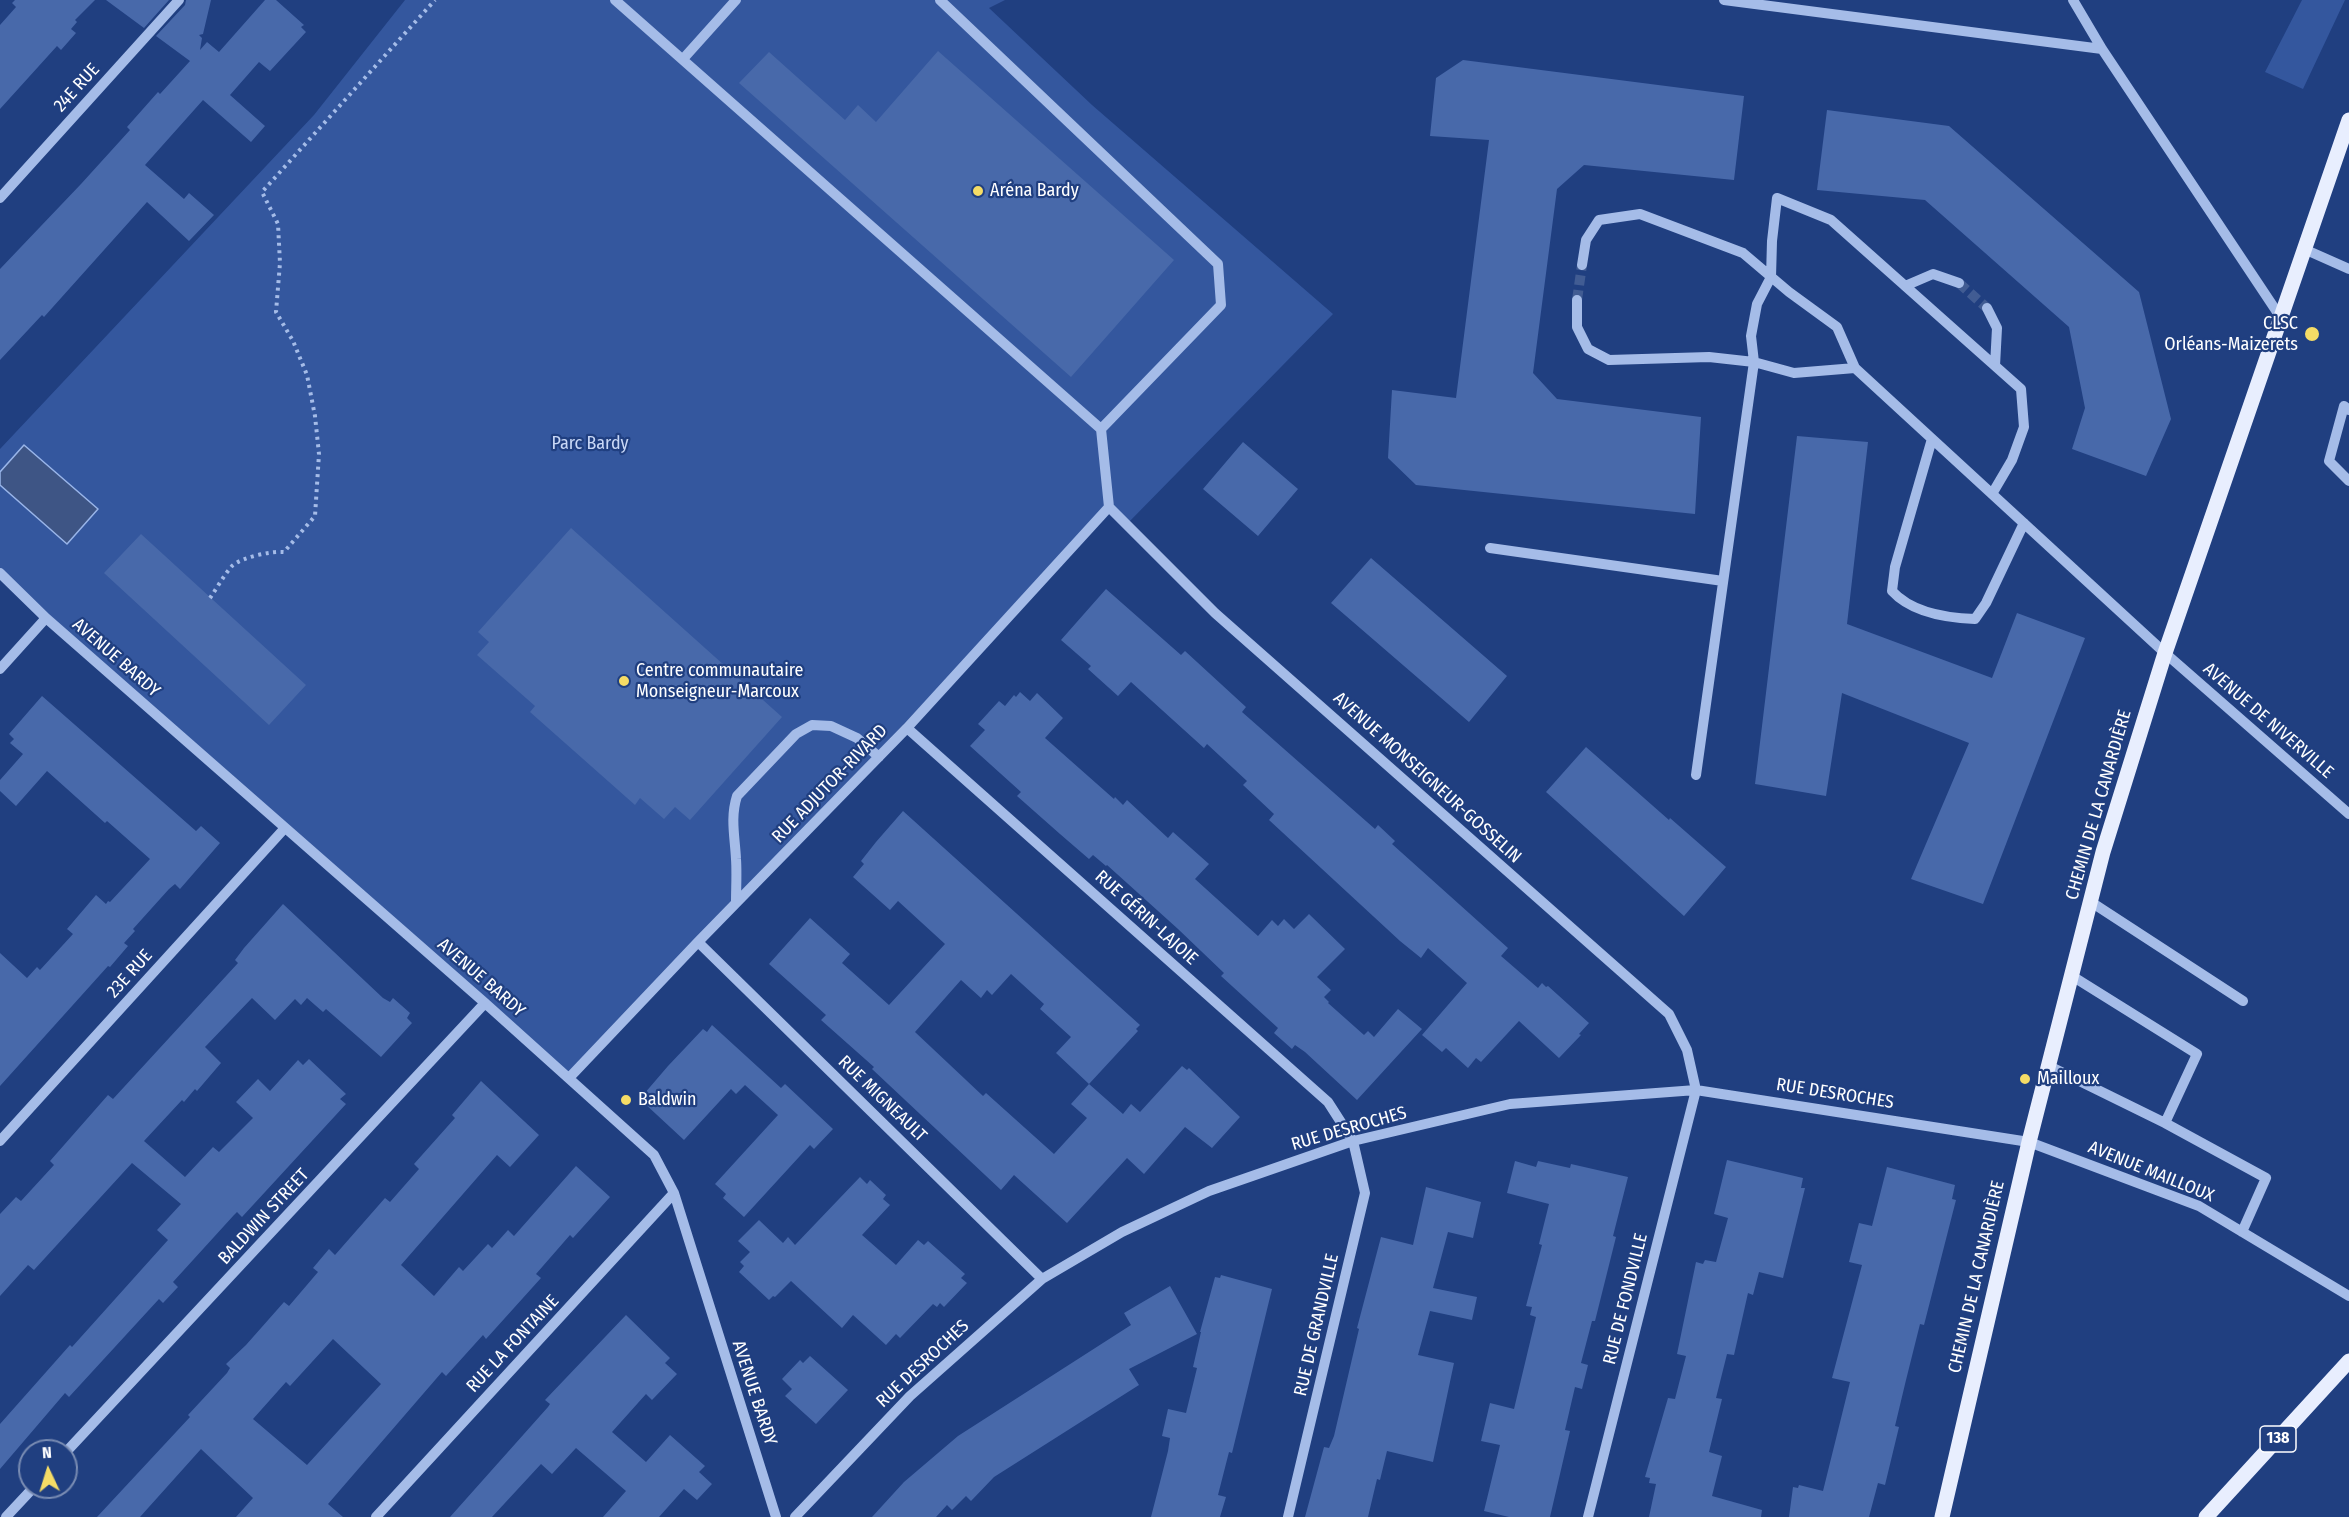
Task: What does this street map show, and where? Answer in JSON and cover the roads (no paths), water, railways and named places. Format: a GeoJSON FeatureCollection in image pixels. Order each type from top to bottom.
{"type":"FeatureCollection","features":[{"type":"Feature","properties":{"kind":"main road","name":"CHEMIN DE LA CANARDIÈRE"},"geometry":{"type":"LineString","coordinates":[[1942,1517],[2029,1142],[2103,852],[2165,653],[2349,120]]}},
{"type":"Feature","properties":{"kind":"main road","name":"138"},"geometry":{"type":"LineString","coordinates":[[2206,1517],[2349,1361]]}},
{"type":"Feature","properties":{"kind":"street","name":"24E RUE"},"geometry":{"type":"LineString","coordinates":[[0,198],[179,0]]}},
{"type":"Feature","properties":{"kind":"street"},"geometry":{"type":"LineString","coordinates":[[615,0],[1101,429],[1109,507]]}},
{"type":"Feature","properties":{"kind":"street"},"geometry":{"type":"LineString","coordinates":[[683,59],[736,0]]}},
{"type":"Feature","properties":{"kind":"street"},"geometry":{"type":"LineString","coordinates":[[940,0],[1218,264],[1221,305],[1101,429]]}},
{"type":"Feature","properties":{"kind":"street"},"geometry":{"type":"LineString","coordinates":[[1724,0],[2102,49]]}},
{"type":"Feature","properties":{"kind":"street"},"geometry":{"type":"LineString","coordinates":[[2073,0],[2102,49],[2281,318]]}},
{"type":"Feature","properties":{"kind":"street"},"geometry":{"type":"LineString","coordinates":[[1696,775],[1754,362],[1751,336],[1757,304],[1771,277],[1777,198],[1831,220],[2021,389],[2024,427],[2012,460],[1992,494]]}},
{"type":"Feature","properties":{"kind":"street"},"geometry":{"type":"LineString","coordinates":[[1577,300],[1577,327],[1588,349],[1609,360],[1709,357],[1754,362],[1794,373],[1855,368],[1837,327],[1743,253],[1640,214],[1599,220],[1586,240],[1582,266]]}},
{"type":"Feature","properties":{"kind":"street"},"geometry":{"type":"LineString","coordinates":[[2304,249],[2349,269]]}},
{"type":"Feature","properties":{"kind":"street"},"geometry":{"type":"LineString","coordinates":[[1905,285],[1933,274],[1959,283]]}},
{"type":"Feature","properties":{"kind":"street"},"geometry":{"type":"LineString","coordinates":[[1987,308],[1997,328],[1995,366]]}},
{"type":"Feature","properties":{"kind":"street","name":"AVENUE DE NIVERVILLE"},"geometry":{"type":"LineString","coordinates":[[1855,368],[2165,653],[2349,814]]}},
{"type":"Feature","properties":{"kind":"street"},"geometry":{"type":"LineString","coordinates":[[2349,410],[2344,406],[2329,461],[2349,480]]}},
{"type":"Feature","properties":{"kind":"street"},"geometry":{"type":"LineString","coordinates":[[1932,439],[1895,567],[1892,591],[1902,602],[1948,618],[1975,619],[1986,603],[2024,523]]}},
{"type":"Feature","properties":{"kind":"street","name":"RUE ADJUTOR-RIVARD"},"geometry":{"type":"LineString","coordinates":[[569,1078],[907,728],[1109,507]]}},
{"type":"Feature","properties":{"kind":"street","name":"AVENUE MONSEIGNEUR-GOSSELIN"},"geometry":{"type":"LineString","coordinates":[[1109,507],[1215,613],[1669,1014],[1687,1050],[1696,1090]]}},
{"type":"Feature","properties":{"kind":"street"},"geometry":{"type":"LineString","coordinates":[[1490,548],[1723,581]]}},
{"type":"Feature","properties":{"kind":"street","name":"AVENUE BARDY"},"geometry":{"type":"LineString","coordinates":[[0,573],[46,618],[654,1155],[674,1193],[776,1517]]}},
{"type":"Feature","properties":{"kind":"street"},"geometry":{"type":"LineString","coordinates":[[0,669],[46,618]]}},
{"type":"Feature","properties":{"kind":"street"},"geometry":{"type":"LineString","coordinates":[[736,903],[733,807],[737,796],[796,734],[812,725],[831,726],[857,738],[879,757]]}},
{"type":"Feature","properties":{"kind":"street","name":"RUE GÉRIN-LAJOIE"},"geometry":{"type":"LineString","coordinates":[[907,728],[1328,1102],[1353,1141]]}},
{"type":"Feature","properties":{"kind":"street","name":"23E RUE"},"geometry":{"type":"LineString","coordinates":[[0,1142],[284,829]]}},
{"type":"Feature","properties":{"kind":"street"},"geometry":{"type":"LineString","coordinates":[[2091,902],[2243,1001]]}},
{"type":"Feature","properties":{"kind":"street","name":"RUE MIGNEAULT"},"geometry":{"type":"LineString","coordinates":[[698,942],[1042,1279]]}},
{"type":"Feature","properties":{"kind":"street"},"geometry":{"type":"LineString","coordinates":[[2072,976],[2198,1054],[2166,1123]]}},
{"type":"Feature","properties":{"kind":"street","name":"BALDWIN STREET"},"geometry":{"type":"LineString","coordinates":[[78,1439],[485,1004]]}},
{"type":"Feature","properties":{"kind":"street"},"geometry":{"type":"LineString","coordinates":[[2049,1066],[2166,1123],[2266,1178],[2242,1232]]}},
{"type":"Feature","properties":{"kind":"street","name":"RUE DESROCHES"},"geometry":{"type":"LineString","coordinates":[[795,1517],[910,1396],[1042,1279],[1122,1232],[1209,1191],[1353,1141],[1510,1104],[1696,1090],[2029,1142]]}},
{"type":"Feature","properties":{"kind":"street","name":"RUE DE FONDVILLE"},"geometry":{"type":"LineString","coordinates":[[1588,1517],[1696,1090]]}},
{"type":"Feature","properties":{"kind":"street","name":"RUE DE GRANDVILLE"},"geometry":{"type":"LineString","coordinates":[[1288,1517],[1365,1193],[1353,1141]]}},
{"type":"Feature","properties":{"kind":"street","name":"AVENUE MAILLOUX"},"geometry":{"type":"LineString","coordinates":[[2029,1142],[2199,1206],[2349,1296]]}},
{"type":"Feature","properties":{"kind":"street","name":"RUE LA FONTAINE"},"geometry":{"type":"LineString","coordinates":[[376,1517],[674,1193]]}},
{"type":"Feature","properties":{"kind":"street"},"geometry":{"type":"LineString","coordinates":[[6,1517],[23,1499]]}},
{"type":"Feature","properties":{"kind":"tunnel"},"geometry":{"type":"LineString","coordinates":[[1577,300],[1582,265]]}},
{"type":"Feature","properties":{"kind":"tunnel"},"geometry":{"type":"LineString","coordinates":[[1959,283],[1987,308]]}},
{"type":"Feature","properties":{"kind":"place","name":"Aréna Bardy"},"geometry":{"type":"Point","coordinates":[978,191]}},
{"type":"Feature","properties":{"kind":"place","name":"CLSC Orléans-Maizerets"},"geometry":{"type":"Point","coordinates":[2312,334]}},
{"type":"Feature","properties":{"kind":"place","name":"Centre communautaire Monseigneur-Marcoux"},"geometry":{"type":"Point","coordinates":[624,681]}},
{"type":"Feature","properties":{"kind":"place","name":"Mailloux"},"geometry":{"type":"Point","coordinates":[2025,1079]}},
{"type":"Feature","properties":{"kind":"place","name":"Baldwin"},"geometry":{"type":"Point","coordinates":[626,1100]}},
{"type":"Feature","properties":{"kind":"park label","name":"Parc Bardy"},"geometry":{"type":"Point","coordinates":[590,444]}}]}
